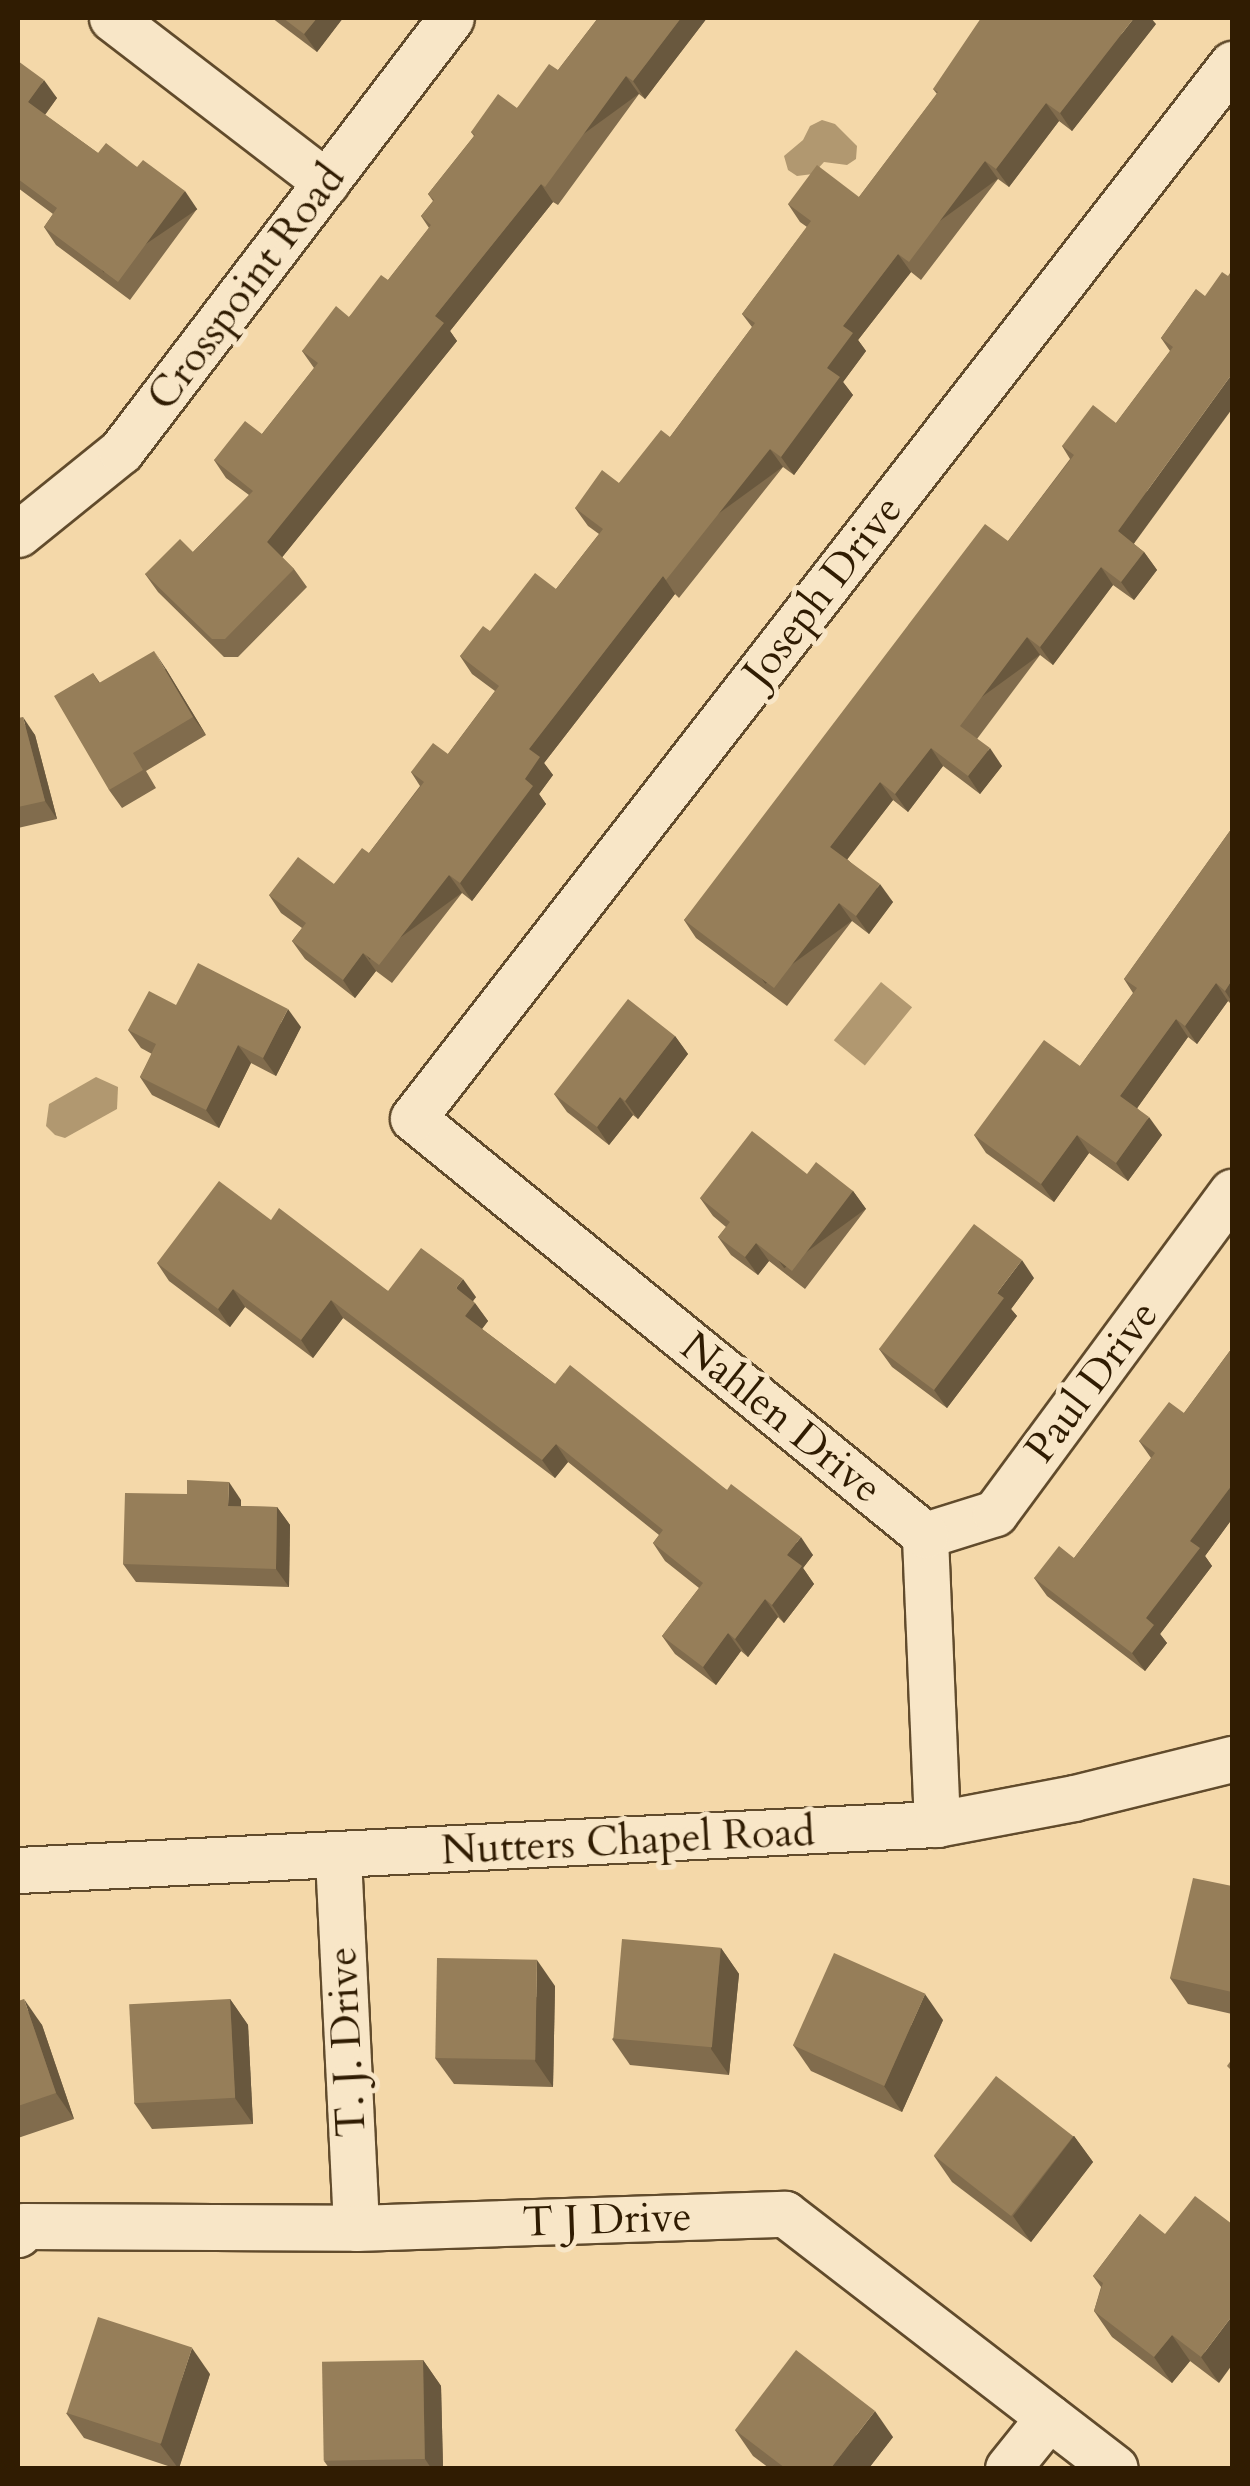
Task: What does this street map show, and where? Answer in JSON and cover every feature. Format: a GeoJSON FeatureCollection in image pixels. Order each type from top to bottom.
{"type":"FeatureCollection","features":[{"type":"Feature","properties":{"kind":"street"},"geometry":{"type":"LineString","coordinates":[[112,18],[326,182]]}},
{"type":"Feature","properties":{"kind":"street","name":"Crosspoint Road"},"geometry":{"type":"LineString","coordinates":[[18,534],[121,451],[451,18]]}},
{"type":"Feature","properties":{"kind":"street","name":"Joseph Drive"},"geometry":{"type":"LineString","coordinates":[[413,1118],[1232,64]]}},
{"type":"Feature","properties":{"kind":"street","name":"Nahlen Drive"},"geometry":{"type":"LineString","coordinates":[[413,1118],[924,1535],[937,1824]]}},
{"type":"Feature","properties":{"kind":"street","name":"Paul Drive"},"geometry":{"type":"LineString","coordinates":[[924,1535],[995,1513],[1232,1192]]}},
{"type":"Feature","properties":{"kind":"street","name":"Nutters Chapel Road"},"geometry":{"type":"LineString","coordinates":[[18,1870],[937,1824],[1074,1798],[1232,1759]]}},
{"type":"Feature","properties":{"kind":"street","name":"T. J. Drive"},"geometry":{"type":"LineString","coordinates":[[338,1856],[356,2228]]}},
{"type":"Feature","properties":{"kind":"street","name":"T J Drive"},"geometry":{"type":"LineString","coordinates":[[18,2234],[24,2226],[356,2228],[785,2214],[1115,2468]]}},
{"type":"Feature","properties":{"kind":"street"},"geometry":{"type":"LineString","coordinates":[[1008,2468],[1048,2417]]}},
{"type":"Feature","properties":{"kind":"shaded area"},"geometry":{"type":"Polygon","coordinates":[[[822,120],[835,124],[857,146],[856,159],[847,165],[824,162],[813,174],[797,176],[788,170],[784,156],[803,140],[810,126],[822,120]]]}},
{"type":"Feature","properties":{"kind":"shaded area"},"geometry":{"type":"Polygon","coordinates":[[[881,982],[912,1007],[865,1065],[834,1040],[881,982]]]}},
{"type":"Feature","properties":{"kind":"shaded area"},"geometry":{"type":"Polygon","coordinates":[[[96,1077],[118,1087],[117,1109],[65,1138],[55,1135],[46,1126],[49,1104],[96,1077]]]}},
{"type":"Feature","properties":{"kind":"building"},"geometry":{"type":"Polygon","coordinates":[[[283,18],[317,18],[304,34],[283,18]]]}},
{"type":"Feature","properties":{"kind":"building"},"geometry":{"type":"Polygon","coordinates":[[[598,18],[681,18],[633,81],[626,76],[545,187],[541,184],[435,316],[444,323],[267,542],[294,569],[225,639],[212,639],[145,574],[180,539],[193,552],[253,491],[214,460],[245,421],[262,434],[318,363],[302,351],[336,306],[349,317],[381,275],[388,280],[431,225],[421,216],[434,200],[428,194],[475,135],[471,132],[498,94],[517,108],[549,64],[558,70],[598,18]]]}},
{"type":"Feature","properties":{"kind":"building"},"geometry":{"type":"Polygon","coordinates":[[[981,18],[1134,18],[1060,113],[1046,103],[996,169],[985,161],[909,262],[898,254],[843,326],[853,333],[827,368],[840,377],[781,457],[770,449],[666,580],[663,576],[529,749],[540,757],[525,779],[533,786],[460,883],[449,875],[379,965],[363,953],[343,980],[292,941],[306,923],[269,895],[298,857],[334,884],[362,848],[369,853],[424,782],[411,772],[433,743],[448,754],[499,686],[460,656],[483,626],[490,631],[535,573],[556,589],[603,529],[575,508],[602,470],[619,483],[661,430],[670,437],[755,323],[742,314],[811,221],[788,204],[817,165],[859,197],[938,92],[933,89],[981,18]]]}},
{"type":"Feature","properties":{"kind":"building"},"geometry":{"type":"Polygon","coordinates":[[[18,61],[44,80],[28,102],[98,153],[106,143],[137,167],[143,160],[185,191],[118,282],[44,227],[57,208],[18,179],[18,61]]]}},
{"type":"Feature","properties":{"kind":"building"},"geometry":{"type":"Polygon","coordinates":[[[1232,270],[1232,374],[1118,531],[1144,552],[1121,582],[1101,567],[1040,647],[1027,637],[960,726],[990,748],[968,776],[931,748],[895,794],[880,782],[830,847],[880,884],[856,916],[839,903],[774,988],[684,920],[985,524],[1008,541],[1074,455],[1062,446],[1093,405],[1116,423],[1173,347],[1161,338],[1196,289],[1205,296],[1222,272],[1228,276],[1232,270]]]}},
{"type":"Feature","properties":{"kind":"building"},"geometry":{"type":"Polygon","coordinates":[[[154,651],[193,717],[133,753],[143,770],[109,790],[54,696],[93,673],[99,683],[154,651]]]}},
{"type":"Feature","properties":{"kind":"building"},"geometry":{"type":"Polygon","coordinates":[[[23,717],[45,801],[18,807],[18,718],[23,717]]]}},
{"type":"Feature","properties":{"kind":"building"},"geometry":{"type":"Polygon","coordinates":[[[1232,828],[1232,980],[1225,991],[1216,983],[1185,1026],[1176,1019],[1120,1096],[1149,1117],[1116,1163],[1077,1135],[1041,1184],[974,1135],[1044,1040],[1080,1066],[1137,988],[1124,979],[1232,828]]]}},
{"type":"Feature","properties":{"kind":"building"},"geometry":{"type":"Polygon","coordinates":[[[198,963],[288,1009],[263,1058],[238,1045],[206,1110],[140,1077],[156,1044],[128,1030],[149,991],[176,1005],[198,963]]]}},
{"type":"Feature","properties":{"kind":"building"},"geometry":{"type":"Polygon","coordinates":[[[628,999],[675,1036],[625,1101],[620,1097],[597,1127],[554,1094],[628,999]]]}},
{"type":"Feature","properties":{"kind":"building"},"geometry":{"type":"Polygon","coordinates":[[[752,1131],[807,1174],[816,1162],[853,1191],[792,1271],[756,1243],[745,1257],[718,1237],[730,1222],[700,1198],[752,1131]]]}},
{"type":"Feature","properties":{"kind":"building"},"geometry":{"type":"Polygon","coordinates":[[[219,1181],[271,1220],[279,1208],[388,1291],[421,1248],[463,1279],[456,1288],[475,1303],[465,1316],[555,1384],[570,1365],[727,1490],[731,1484],[801,1537],[787,1555],[802,1566],[772,1605],[765,1599],[735,1639],[728,1633],[703,1667],[662,1636],[703,1583],[653,1543],[663,1530],[556,1444],[542,1460],[331,1300],[301,1340],[233,1289],[218,1309],[157,1263],[219,1181]]]}},
{"type":"Feature","properties":{"kind":"building"},"geometry":{"type":"Polygon","coordinates":[[[974,1224],[1022,1260],[997,1293],[1004,1298],[934,1390],[879,1349],[974,1224]]]}},
{"type":"Feature","properties":{"kind":"building"},"geometry":{"type":"Polygon","coordinates":[[[1232,1348],[1232,1485],[1190,1541],[1200,1548],[1146,1618],[1154,1625],[1132,1653],[1034,1578],[1059,1546],[1074,1558],[1155,1453],[1139,1441],[1169,1402],[1184,1413],[1232,1348]]]}},
{"type":"Feature","properties":{"kind":"building"},"geometry":{"type":"Polygon","coordinates":[[[187,1480],[229,1482],[228,1506],[277,1507],[276,1569],[123,1564],[125,1493],[187,1494],[187,1480]]]}},
{"type":"Feature","properties":{"kind":"building"},"geometry":{"type":"Polygon","coordinates":[[[1193,1878],[1232,1886],[1232,1992],[1170,1978],[1193,1878]]]}},
{"type":"Feature","properties":{"kind":"building"},"geometry":{"type":"Polygon","coordinates":[[[622,1939],[721,1948],[712,2047],[613,2039],[622,1939]]]}},
{"type":"Feature","properties":{"kind":"building"},"geometry":{"type":"Polygon","coordinates":[[[834,1953],[925,1994],[884,2086],[793,2045],[834,1953]]]}},
{"type":"Feature","properties":{"kind":"building"},"geometry":{"type":"Polygon","coordinates":[[[437,1958],[537,1960],[535,2060],[435,2058],[437,1958]]]}},
{"type":"Feature","properties":{"kind":"building"},"geometry":{"type":"Polygon","coordinates":[[[24,1999],[56,2093],[18,2106],[18,2001],[24,1999]]]}},
{"type":"Feature","properties":{"kind":"building"},"geometry":{"type":"Polygon","coordinates":[[[230,1999],[235,2098],[134,2103],[129,2004],[230,1999]]]}},
{"type":"Feature","properties":{"kind":"building"},"geometry":{"type":"Polygon","coordinates":[[[996,2076],[1073,2136],[1011,2216],[934,2156],[996,2076]]]}},
{"type":"Feature","properties":{"kind":"building"},"geometry":{"type":"Polygon","coordinates":[[[1195,2196],[1232,2224],[1232,2316],[1201,2357],[1172,2335],[1154,2357],[1094,2311],[1103,2283],[1093,2276],[1140,2214],[1165,2234],[1195,2196]]]}},
{"type":"Feature","properties":{"kind":"building"},"geometry":{"type":"Polygon","coordinates":[[[98,2317],[192,2348],[161,2444],[67,2413],[98,2317]]]}},
{"type":"Feature","properties":{"kind":"building"},"geometry":{"type":"Polygon","coordinates":[[[796,2350],[875,2411],[831,2468],[785,2468],[735,2430],[796,2350]]]}},
{"type":"Feature","properties":{"kind":"building"},"geometry":{"type":"Polygon","coordinates":[[[423,2360],[425,2459],[324,2461],[322,2362],[423,2360]]]}}]}
